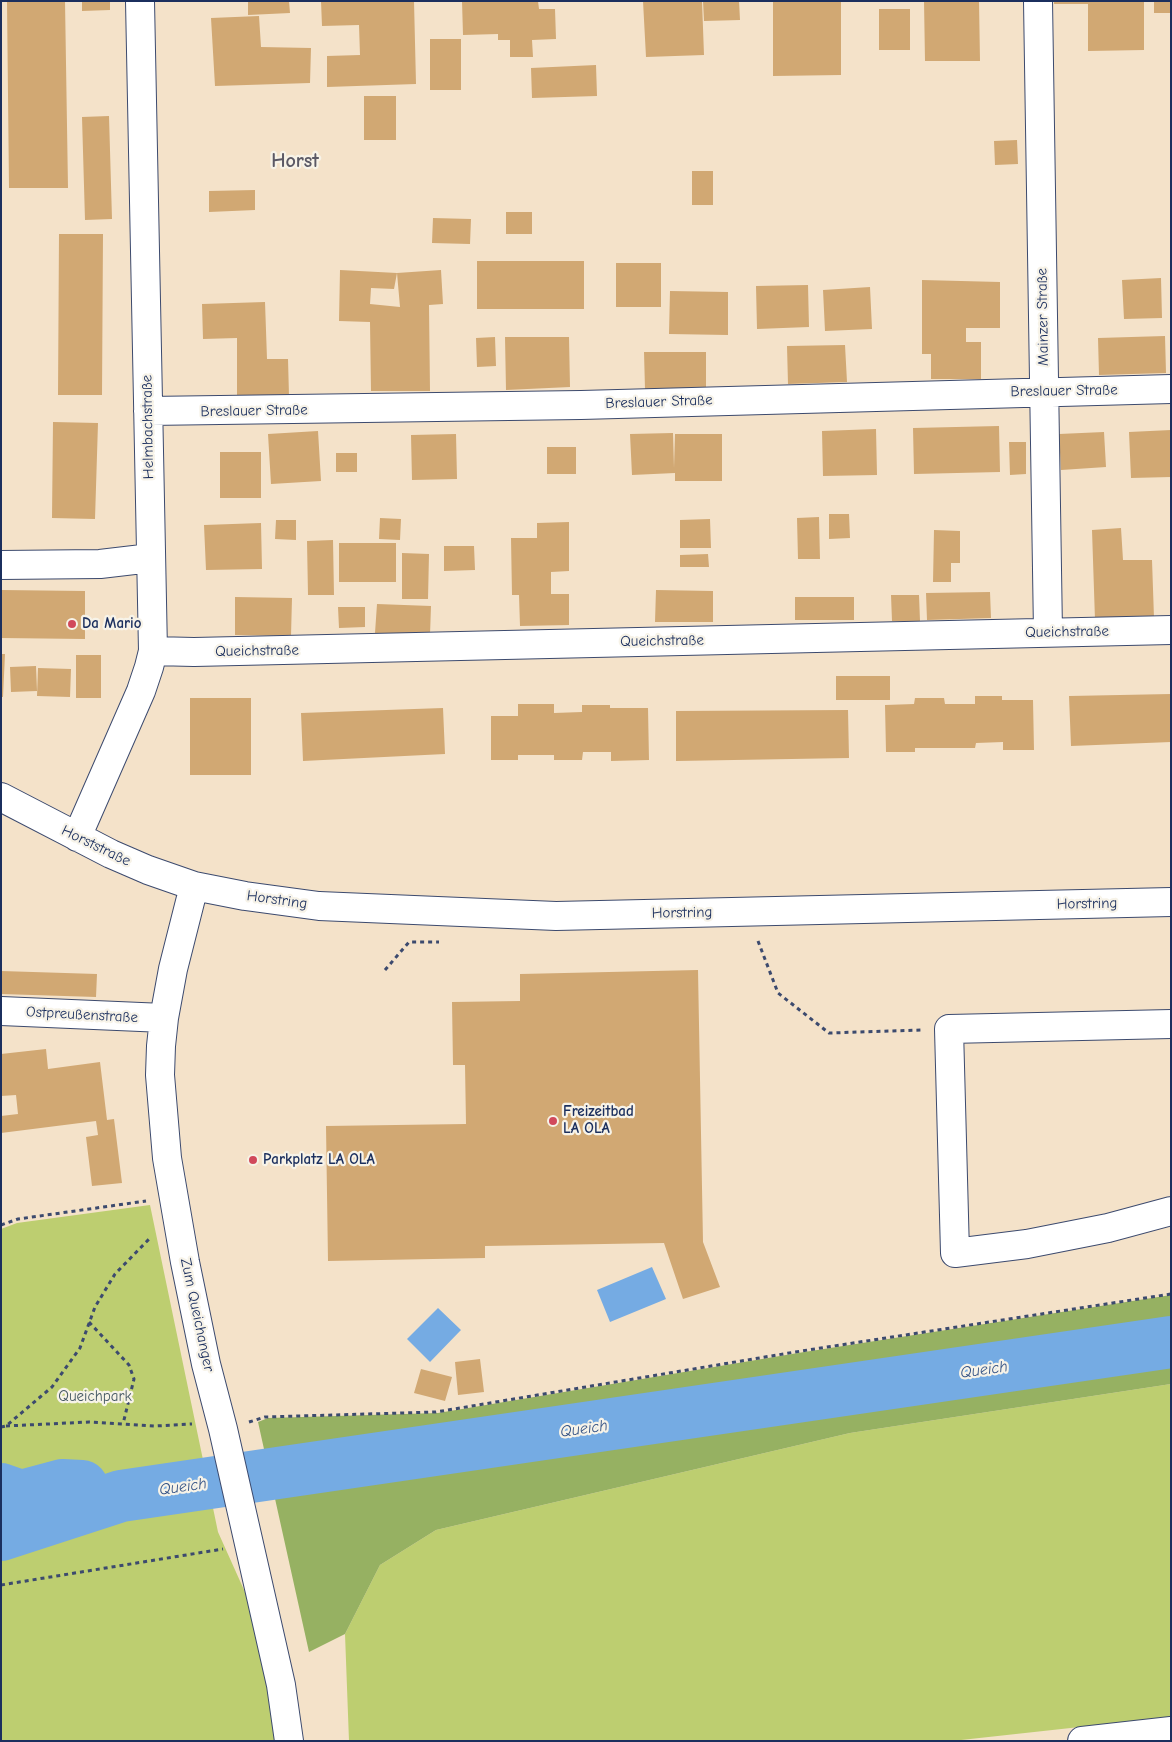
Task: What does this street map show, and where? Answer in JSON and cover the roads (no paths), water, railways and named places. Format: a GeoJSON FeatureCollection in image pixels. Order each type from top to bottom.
{"type":"FeatureCollection","features":[{"type":"Feature","properties":{"kind":"street","name":"Helmbachstraße"},"geometry":{"type":"LineString","coordinates":[[77,837],[141,691],[153,651],[140,1]]}},
{"type":"Feature","properties":{"kind":"street","name":"Mainzer Straße"},"geometry":{"type":"LineString","coordinates":[[1038,1],[1048,632]]}},
{"type":"Feature","properties":{"kind":"street","name":"Breslauer Straße"},"geometry":{"type":"LineString","coordinates":[[148,411],[580,405],[1171,389]]}},
{"type":"Feature","properties":{"kind":"street"},"geometry":{"type":"LineString","coordinates":[[1,565],[77,565],[151,558]]}},
{"type":"Feature","properties":{"kind":"street","name":"Queichstraße"},"geometry":{"type":"LineString","coordinates":[[153,651],[194,652],[1171,630]]}},
{"type":"Feature","properties":{"kind":"street","name":"Horststraße"},"geometry":{"type":"LineString","coordinates":[[1,797],[77,837],[148,870],[194,886]]}},
{"type":"Feature","properties":{"kind":"street","name":"Horstring"},"geometry":{"type":"LineString","coordinates":[[194,886],[245,896],[319,906],[556,916],[1171,902]]}},
{"type":"Feature","properties":{"kind":"street","name":"Zum Queichanger"},"geometry":{"type":"LineString","coordinates":[[194,886],[174,969],[164,1018],[161,1046],[160,1075],[167,1158],[178,1225],[206,1364],[281,1685],[289,1741]]}},
{"type":"Feature","properties":{"kind":"street","name":"Ostpreußenstraße"},"geometry":{"type":"LineString","coordinates":[[1,1011],[164,1018]]}},
{"type":"Feature","properties":{"kind":"street"},"geometry":{"type":"LineString","coordinates":[[1171,1024],[949,1029],[955,1253],[1027,1244],[1108,1228],[1171,1211]]}},
{"type":"Feature","properties":{"kind":"street"},"geometry":{"type":"LineString","coordinates":[[1082,1741],[1171,1731]]}},
{"type":"Feature","properties":{"kind":"water"},"geometry":{"type":"Polygon","coordinates":[[[652,1267],[666,1299],[610,1322],[597,1290],[652,1267]]]}},
{"type":"Feature","properties":{"kind":"water"},"geometry":{"type":"Polygon","coordinates":[[[438,1308],[461,1330],[430,1362],[407,1339],[438,1308]]]}},
{"type":"Feature","properties":{"kind":"waterway","name":"Queich"},"geometry":{"type":"LineString","coordinates":[[1,1535],[121,1496],[1171,1342]]}},
{"type":"Feature","properties":{"kind":"waterway"},"geometry":{"type":"LineString","coordinates":[[1,1489],[21,1496],[62,1485],[82,1486]]}},
{"type":"Feature","properties":{"kind":"place","name":"Da Mario"},"geometry":{"type":"Point","coordinates":[72,624]}},
{"type":"Feature","properties":{"kind":"place","name":"Freizeitbad LA OLA"},"geometry":{"type":"Point","coordinates":[553,1121]}},
{"type":"Feature","properties":{"kind":"place","name":"Parkplatz LA OLA"},"geometry":{"type":"Point","coordinates":[253,1160]}},
{"type":"Feature","properties":{"kind":"district","name":"Horst"},"geometry":{"type":"Point","coordinates":[295,161]}},
{"type":"Feature","properties":{"kind":"park label","name":"Queichpark"},"geometry":{"type":"Point","coordinates":[95,1397]}}]}
